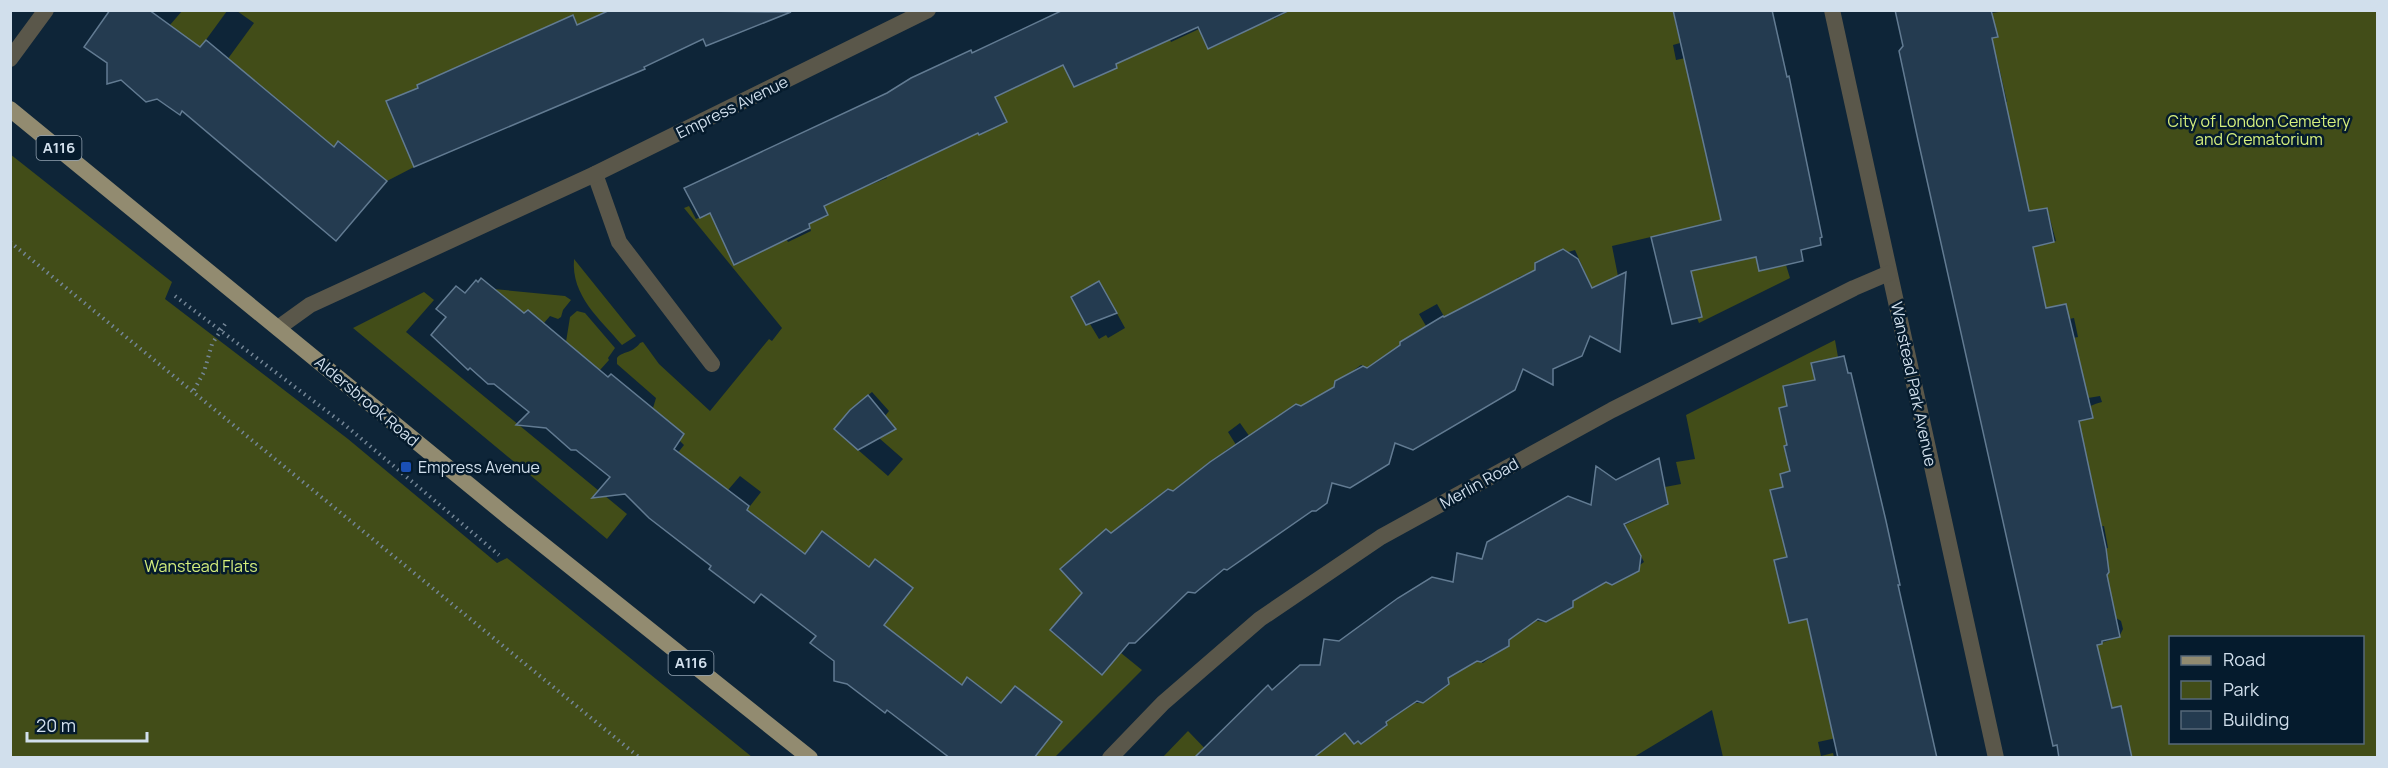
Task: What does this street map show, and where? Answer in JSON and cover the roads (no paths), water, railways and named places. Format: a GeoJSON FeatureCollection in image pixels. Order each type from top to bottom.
{"type":"FeatureCollection","features":[{"type":"Feature","properties":{"kind":"main road","name":"Aldersbrook Road"},"geometry":{"type":"LineString","coordinates":[[10,108],[512,520],[810,758]]}},
{"type":"Feature","properties":{"kind":"street"},"geometry":{"type":"LineString","coordinates":[[10,59],[46,10]]}},
{"type":"Feature","properties":{"kind":"street","name":"Empress Avenue"},"geometry":{"type":"LineString","coordinates":[[279,328],[310,305],[595,174],[928,10]]}},
{"type":"Feature","properties":{"kind":"street","name":"Wanstead Park Avenue"},"geometry":{"type":"LineString","coordinates":[[1832,10],[1996,758]]}},
{"type":"Feature","properties":{"kind":"street"},"geometry":{"type":"LineString","coordinates":[[595,174],[619,242],[712,364]]}},
{"type":"Feature","properties":{"kind":"street","name":"Merlin Road"},"geometry":{"type":"LineString","coordinates":[[1110,758],[1163,703],[1260,619],[1381,537],[1612,410],[1854,288],[1889,273]]}},
{"type":"Feature","properties":{"kind":"place","name":"Empress Avenue"},"geometry":{"type":"Point","coordinates":[406,467]}},
{"type":"Feature","properties":{"kind":"park label","name":"City of London Cemetery and Crematorium"},"geometry":{"type":"Point","coordinates":[2259,130]}},
{"type":"Feature","properties":{"kind":"park label","name":"Wanstead Flats"},"geometry":{"type":"Point","coordinates":[201,566]}}]}
